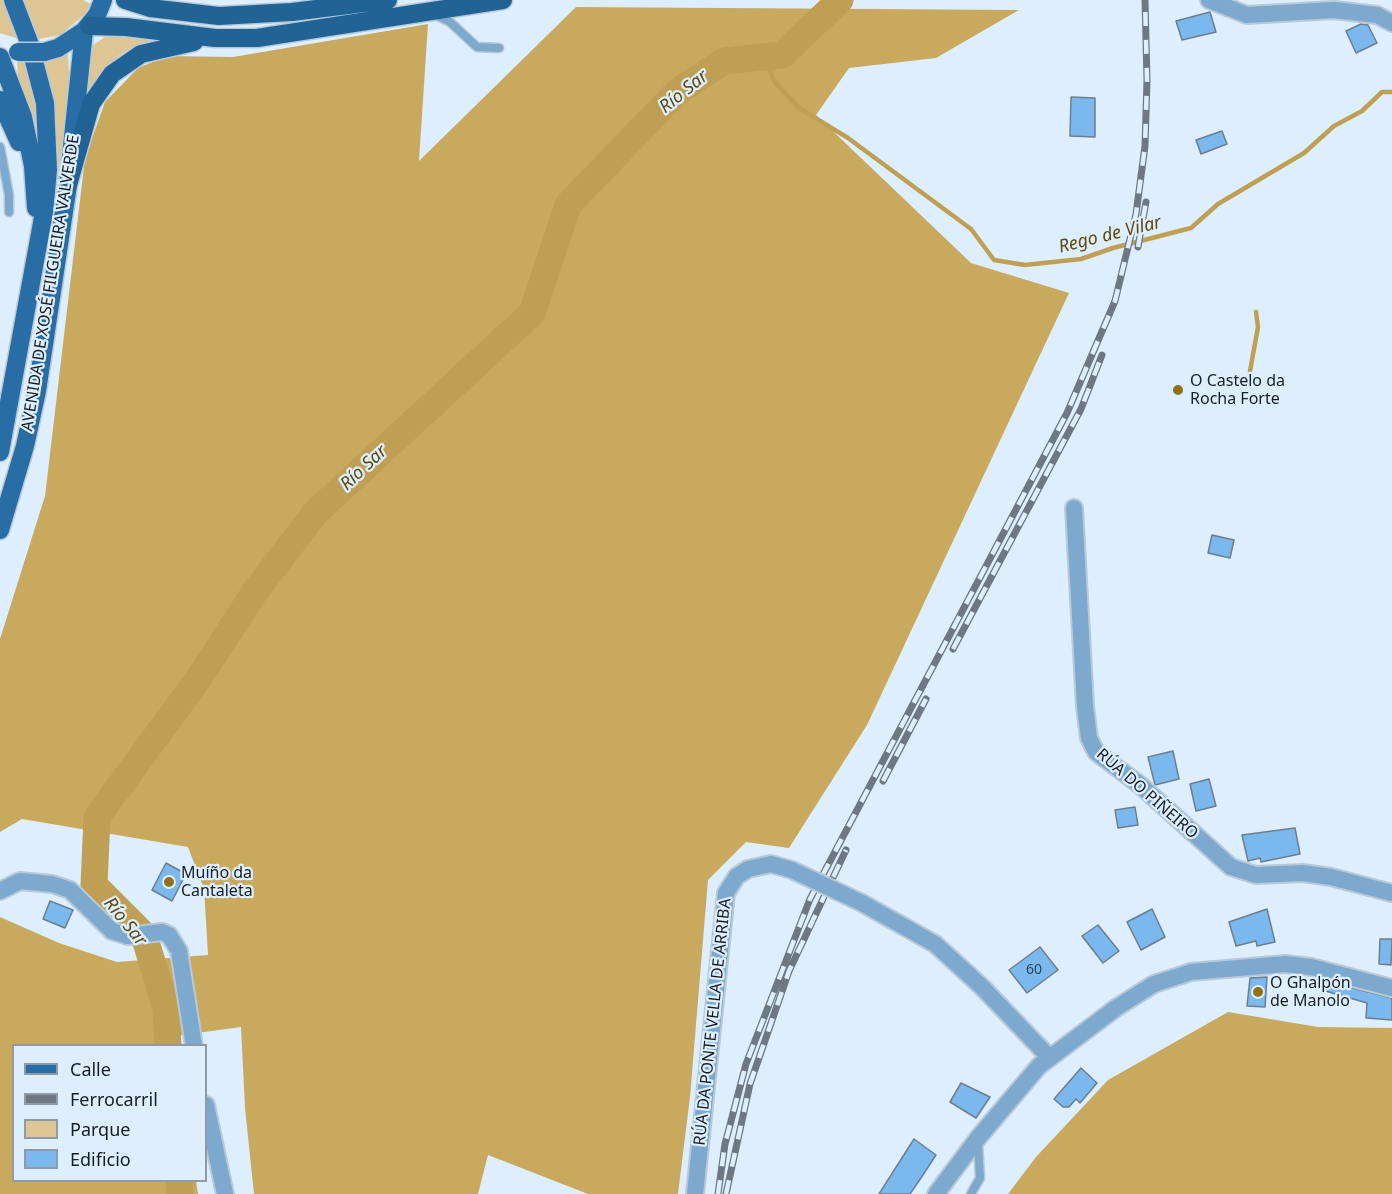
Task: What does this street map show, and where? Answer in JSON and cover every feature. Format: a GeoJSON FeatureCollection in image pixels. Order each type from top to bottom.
{"type":"FeatureCollection","features":[{"type":"Feature","properties":{"kind":"highway"},"geometry":{"type":"LineString","coordinates":[[125,0],[150,8],[219,16],[292,12],[388,0]]}},
{"type":"Feature","properties":{"kind":"highway"},"geometry":{"type":"LineString","coordinates":[[86,29],[126,27],[215,38],[257,38],[431,13],[503,0]]}},
{"type":"Feature","properties":{"kind":"highway"},"geometry":{"type":"LineString","coordinates":[[68,185],[91,104],[112,74],[141,54],[169,46],[215,38]]}},
{"type":"Feature","properties":{"kind":"main road","name":"AVENIDA DE XOSÉ FILGUEIRA VALVERDE"},"geometry":{"type":"LineString","coordinates":[[0,452],[44,212],[48,170],[48,122],[39,73],[13,0]]}},
{"type":"Feature","properties":{"kind":"main road"},"geometry":{"type":"LineString","coordinates":[[0,46],[18,52],[44,52],[58,48],[86,29],[103,2]]}},
{"type":"Feature","properties":{"kind":"main road","name":"AVENIDA DE XOSÉ FILGUEIRA VALVERDE"},"geometry":{"type":"LineString","coordinates":[[0,530],[25,446],[37,391],[68,185],[86,29]]}},
{"type":"Feature","properties":{"kind":"main road"},"geometry":{"type":"LineString","coordinates":[[0,57],[23,117],[33,166],[36,255]]}},
{"type":"Feature","properties":{"kind":"main road"},"geometry":{"type":"LineString","coordinates":[[0,100],[15,130],[35,195]]}},
{"type":"Feature","properties":{"kind":"street"},"geometry":{"type":"LineString","coordinates":[[1209,0],[1247,15],[1334,10],[1377,15],[1392,23]]}},
{"type":"Feature","properties":{"kind":"street","name":"RÚA DO PIÑEIRO"},"geometry":{"type":"LineString","coordinates":[[1074,508],[1085,706],[1089,738],[1096,752],[1140,785],[1231,867],[1256,875],[1303,873],[1331,877],[1392,893]]}},
{"type":"Feature","properties":{"kind":"street","name":"RÚA DA PONTE VELLA DE ARRIBA"},"geometry":{"type":"LineString","coordinates":[[695,1194],[726,893],[737,876],[748,869],[771,864],[792,870],[862,903],[935,944],[993,998],[1049,1057]]}},
{"type":"Feature","properties":{"kind":"street"},"geometry":{"type":"LineString","coordinates":[[0,891],[8,885],[31,880],[70,890],[105,926],[128,936],[162,932],[170,935],[179,951],[194,1044]]}},
{"type":"Feature","properties":{"kind":"street"},"geometry":{"type":"LineString","coordinates":[[936,1194],[978,1138],[1049,1057],[1154,984],[1191,972],[1285,964],[1311,967],[1392,988]]}},
{"type":"Feature","properties":{"kind":"street"},"geometry":{"type":"LineString","coordinates":[[207,1110],[225,1194]]}},
{"type":"Feature","properties":{"kind":"lane"},"geometry":{"type":"LineString","coordinates":[[431,13],[450,22],[477,47],[499,48]]}},
{"type":"Feature","properties":{"kind":"lane"},"geometry":{"type":"LineString","coordinates":[[0,147],[9,195],[9,212]]}},
{"type":"Feature","properties":{"kind":"lane"},"geometry":{"type":"LineString","coordinates":[[972,1194],[980,1178],[978,1138]]}},
{"type":"Feature","properties":{"kind":"green space"},"geometry":{"type":"Polygon","coordinates":[[[0,0],[6,0],[22,40],[0,33],[0,0]]]}},
{"type":"Feature","properties":{"kind":"green space"},"geometry":{"type":"Polygon","coordinates":[[[21,0],[83,0],[91,4],[84,15],[60,35],[39,39],[21,0]]]}},
{"type":"Feature","properties":{"kind":"green space"},"geometry":{"type":"Polygon","coordinates":[[[116,35],[154,40],[135,46],[120,55],[88,92],[86,87],[93,45],[105,37],[116,35]]]}},
{"type":"Feature","properties":{"kind":"green space"},"geometry":{"type":"Polygon","coordinates":[[[68,54],[70,87],[56,190],[56,152],[42,62],[68,54]]]}},
{"type":"Feature","properties":{"kind":"green space"},"geometry":{"type":"Polygon","coordinates":[[[17,62],[29,62],[36,94],[41,158],[18,77],[17,62]]]}},
{"type":"Feature","properties":{"kind":"shaded area"},"geometry":{"type":"Polygon","coordinates":[[[576,7],[1019,10],[936,58],[849,68],[816,115],[971,263],[1069,293],[867,725],[789,848],[746,842],[708,880],[690,1097],[678,1194],[588,1194],[488,1155],[478,1194],[254,1194],[245,1108],[241,1027],[175,1036],[176,1044],[12,1044],[12,1182],[196,1182],[198,1194],[0,1194],[0,917],[59,943],[117,962],[208,955],[204,889],[188,847],[22,819],[0,832],[0,639],[45,496],[85,158],[105,102],[138,68],[167,56],[233,57],[428,24],[419,161],[576,7]]]}},
{"type":"Feature","properties":{"kind":"shaded area"},"geometry":{"type":"Polygon","coordinates":[[[1228,1012],[1318,1027],[1392,1028],[1392,1194],[1008,1194],[1036,1157],[1108,1080],[1228,1012]]]}},
{"type":"Feature","properties":{"kind":"building"},"geometry":{"type":"Polygon","coordinates":[[[1210,12],[1216,32],[1182,40],[1176,21],[1210,12]]]}},
{"type":"Feature","properties":{"kind":"building"},"geometry":{"type":"Polygon","coordinates":[[[1361,24],[1368,25],[1377,43],[1356,53],[1346,31],[1361,24]]]}},
{"type":"Feature","properties":{"kind":"building"},"geometry":{"type":"Polygon","coordinates":[[[1071,97],[1095,98],[1095,137],[1070,136],[1071,97]]]}},
{"type":"Feature","properties":{"kind":"building"},"geometry":{"type":"Polygon","coordinates":[[[1222,131],[1227,144],[1201,154],[1196,140],[1222,131]]]}},
{"type":"Feature","properties":{"kind":"building"},"geometry":{"type":"Polygon","coordinates":[[[1212,535],[1234,540],[1230,558],[1208,553],[1212,535]]]}},
{"type":"Feature","properties":{"kind":"building"},"geometry":{"type":"Polygon","coordinates":[[[1173,751],[1179,779],[1155,785],[1148,757],[1173,751]]]}},
{"type":"Feature","properties":{"kind":"building"},"geometry":{"type":"Polygon","coordinates":[[[1209,779],[1216,806],[1196,811],[1190,784],[1209,779]]]}},
{"type":"Feature","properties":{"kind":"building"},"geometry":{"type":"Polygon","coordinates":[[[1135,807],[1138,825],[1118,828],[1115,810],[1135,807]]]}},
{"type":"Feature","properties":{"kind":"building"},"geometry":{"type":"Polygon","coordinates":[[[1295,828],[1300,854],[1261,862],[1260,858],[1248,861],[1242,835],[1295,828]]]}},
{"type":"Feature","properties":{"kind":"building","name":"Muíño da Cantaleta"},"geometry":{"type":"Polygon","coordinates":[[[166,863],[186,874],[172,901],[152,890],[166,863]]]}},
{"type":"Feature","properties":{"kind":"building"},"geometry":{"type":"Polygon","coordinates":[[[50,901],[73,910],[65,928],[43,919],[50,901]]]}},
{"type":"Feature","properties":{"kind":"building"},"geometry":{"type":"Polygon","coordinates":[[[1152,909],[1165,937],[1141,950],[1127,922],[1152,909]]]}},
{"type":"Feature","properties":{"kind":"building"},"geometry":{"type":"Polygon","coordinates":[[[1267,909],[1275,942],[1257,946],[1256,941],[1236,946],[1229,922],[1267,909]]]}},
{"type":"Feature","properties":{"kind":"building"},"geometry":{"type":"Polygon","coordinates":[[[1098,925],[1119,951],[1103,963],[1082,936],[1098,925]]]}},
{"type":"Feature","properties":{"kind":"building"},"geometry":{"type":"Polygon","coordinates":[[[1380,939],[1392,939],[1391,965],[1379,964],[1380,939]]]}},
{"type":"Feature","properties":{"kind":"building"},"geometry":{"type":"Polygon","coordinates":[[[1040,947],[1058,970],[1027,993],[1009,970],[1040,947]]]}},
{"type":"Feature","properties":{"kind":"building","name":"O Ghalpón de Manolo"},"geometry":{"type":"Polygon","coordinates":[[[1267,977],[1265,1007],[1247,1006],[1250,978],[1267,977]]]}},
{"type":"Feature","properties":{"kind":"building"},"geometry":{"type":"Polygon","coordinates":[[[1325,981],[1392,998],[1392,1020],[1366,1018],[1367,1003],[1322,990],[1325,981]]]}},
{"type":"Feature","properties":{"kind":"building"},"geometry":{"type":"Polygon","coordinates":[[[1081,1068],[1097,1083],[1080,1103],[1076,1099],[1069,1107],[1063,1107],[1054,1099],[1081,1068]]]}},
{"type":"Feature","properties":{"kind":"building"},"geometry":{"type":"Polygon","coordinates":[[[961,1083],[990,1097],[976,1118],[950,1102],[961,1083]]]}},
{"type":"Feature","properties":{"kind":"building"},"geometry":{"type":"Polygon","coordinates":[[[914,1139],[936,1155],[910,1194],[879,1194],[914,1139]]]}},
{"type":"Feature","properties":{"kind":"waterway","name":"Río Sar"},"geometry":{"type":"LineString","coordinates":[[168,1044],[166,1008],[146,942],[140,931],[94,885],[97,817],[199,678],[254,593],[316,512],[532,313],[568,205],[677,92],[724,61],[782,55],[840,0]]}},
{"type":"Feature","properties":{"kind":"waterway","name":"Rego de Vilar"},"geometry":{"type":"LineString","coordinates":[[764,57],[774,81],[799,108],[848,138],[971,229],[994,260],[1025,265],[1081,259],[1113,248],[1191,228],[1218,204],[1304,153],[1334,126],[1362,111],[1382,92],[1392,92]]}},
{"type":"Feature","properties":{"kind":"waterway"},"geometry":{"type":"LineString","coordinates":[[1250,371],[1258,327],[1256,312]]}},
{"type":"Feature","properties":{"kind":"waterway","name":"Río Sar"},"geometry":{"type":"LineString","coordinates":[[179,1182],[180,1194]]}},
{"type":"Feature","properties":{"kind":"railway"},"geometry":{"type":"LineString","coordinates":[[718,1194],[725,1144],[746,1064],[810,899],[1067,413],[1115,301],[1136,214],[1145,146],[1147,80],[1145,0]]}},
{"type":"Feature","properties":{"kind":"railway"},"geometry":{"type":"LineString","coordinates":[[1138,247],[1146,202]]}},
{"type":"Feature","properties":{"kind":"railway"},"geometry":{"type":"LineString","coordinates":[[953,649],[1081,409],[1102,355]]}},
{"type":"Feature","properties":{"kind":"railway"},"geometry":{"type":"LineString","coordinates":[[883,781],[926,699]]}},
{"type":"Feature","properties":{"kind":"railway"},"geometry":{"type":"LineString","coordinates":[[726,1194],[750,1084],[789,971],[846,850]]}},
{"type":"Feature","properties":{"kind":"place","name":"O Castelo da Rocha Forte"},"geometry":{"type":"Point","coordinates":[1178,390]}},
{"type":"Feature","properties":{"kind":"place","name":"Muíño da Cantaleta"},"geometry":{"type":"Point","coordinates":[169,882]}},
{"type":"Feature","properties":{"kind":"place","name":"O Ghalpón de Manolo"},"geometry":{"type":"Point","coordinates":[1258,992]}}]}
